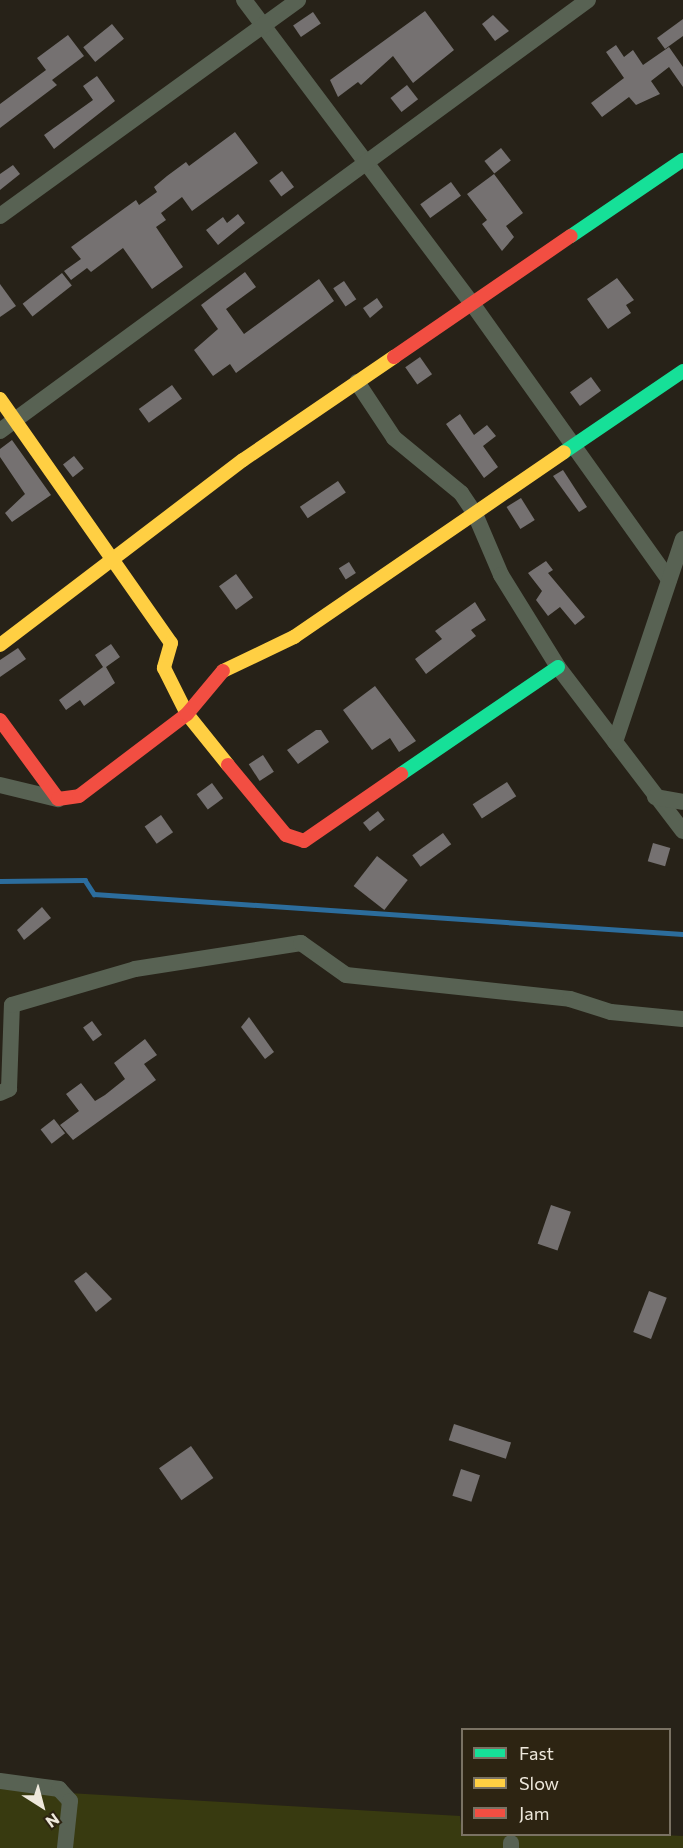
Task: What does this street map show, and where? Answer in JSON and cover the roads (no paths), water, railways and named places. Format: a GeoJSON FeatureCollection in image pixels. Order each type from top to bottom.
{"type":"FeatureCollection","features":[{"type":"Feature","properties":{"kind":"street"},"geometry":{"type":"LineString","coordinates":[[244,0],[471,302],[669,580]]}},
{"type":"Feature","properties":{"kind":"street"},"geometry":{"type":"LineString","coordinates":[[0,216],[298,0]]}},
{"type":"Feature","properties":{"kind":"street"},"geometry":{"type":"LineString","coordinates":[[7,427],[367,165],[588,0]]}},
{"type":"Feature","properties":{"kind":"street"},"geometry":{"type":"LineString","coordinates":[[0,645],[243,460],[471,302],[683,160]]}},
{"type":"Feature","properties":{"kind":"street"},"geometry":{"type":"LineString","coordinates":[[0,785],[58,799],[79,796],[188,714],[226,666],[264,654],[294,637],[683,371]]}},
{"type":"Feature","properties":{"kind":"street"},"geometry":{"type":"LineString","coordinates":[[357,382],[394,438],[461,493],[475,514],[501,575],[558,667],[683,831]]}},
{"type":"Feature","properties":{"kind":"street"},"geometry":{"type":"LineString","coordinates":[[0,399],[7,427],[113,559],[171,643],[164,668],[188,714],[286,834],[304,841],[558,667]]}},
{"type":"Feature","properties":{"kind":"street"},"geometry":{"type":"LineString","coordinates":[[615,742],[683,539]]}},
{"type":"Feature","properties":{"kind":"street"},"geometry":{"type":"LineString","coordinates":[[0,720],[58,799]]}},
{"type":"Feature","properties":{"kind":"street"},"geometry":{"type":"LineString","coordinates":[[655,797],[683,802]]}},
{"type":"Feature","properties":{"kind":"street"},"geometry":{"type":"LineString","coordinates":[[0,1093],[9,1089],[12,1005],[135,969],[301,943],[346,975],[570,999],[611,1012],[683,1019]]}},
{"type":"Feature","properties":{"kind":"street"},"geometry":{"type":"LineString","coordinates":[[0,1781],[59,1789],[70,1801],[65,1848]]}},
{"type":"Feature","properties":{"kind":"waterway"},"geometry":{"type":"LineString","coordinates":[[0,881],[85,880],[94,894],[683,934]]}}]}
